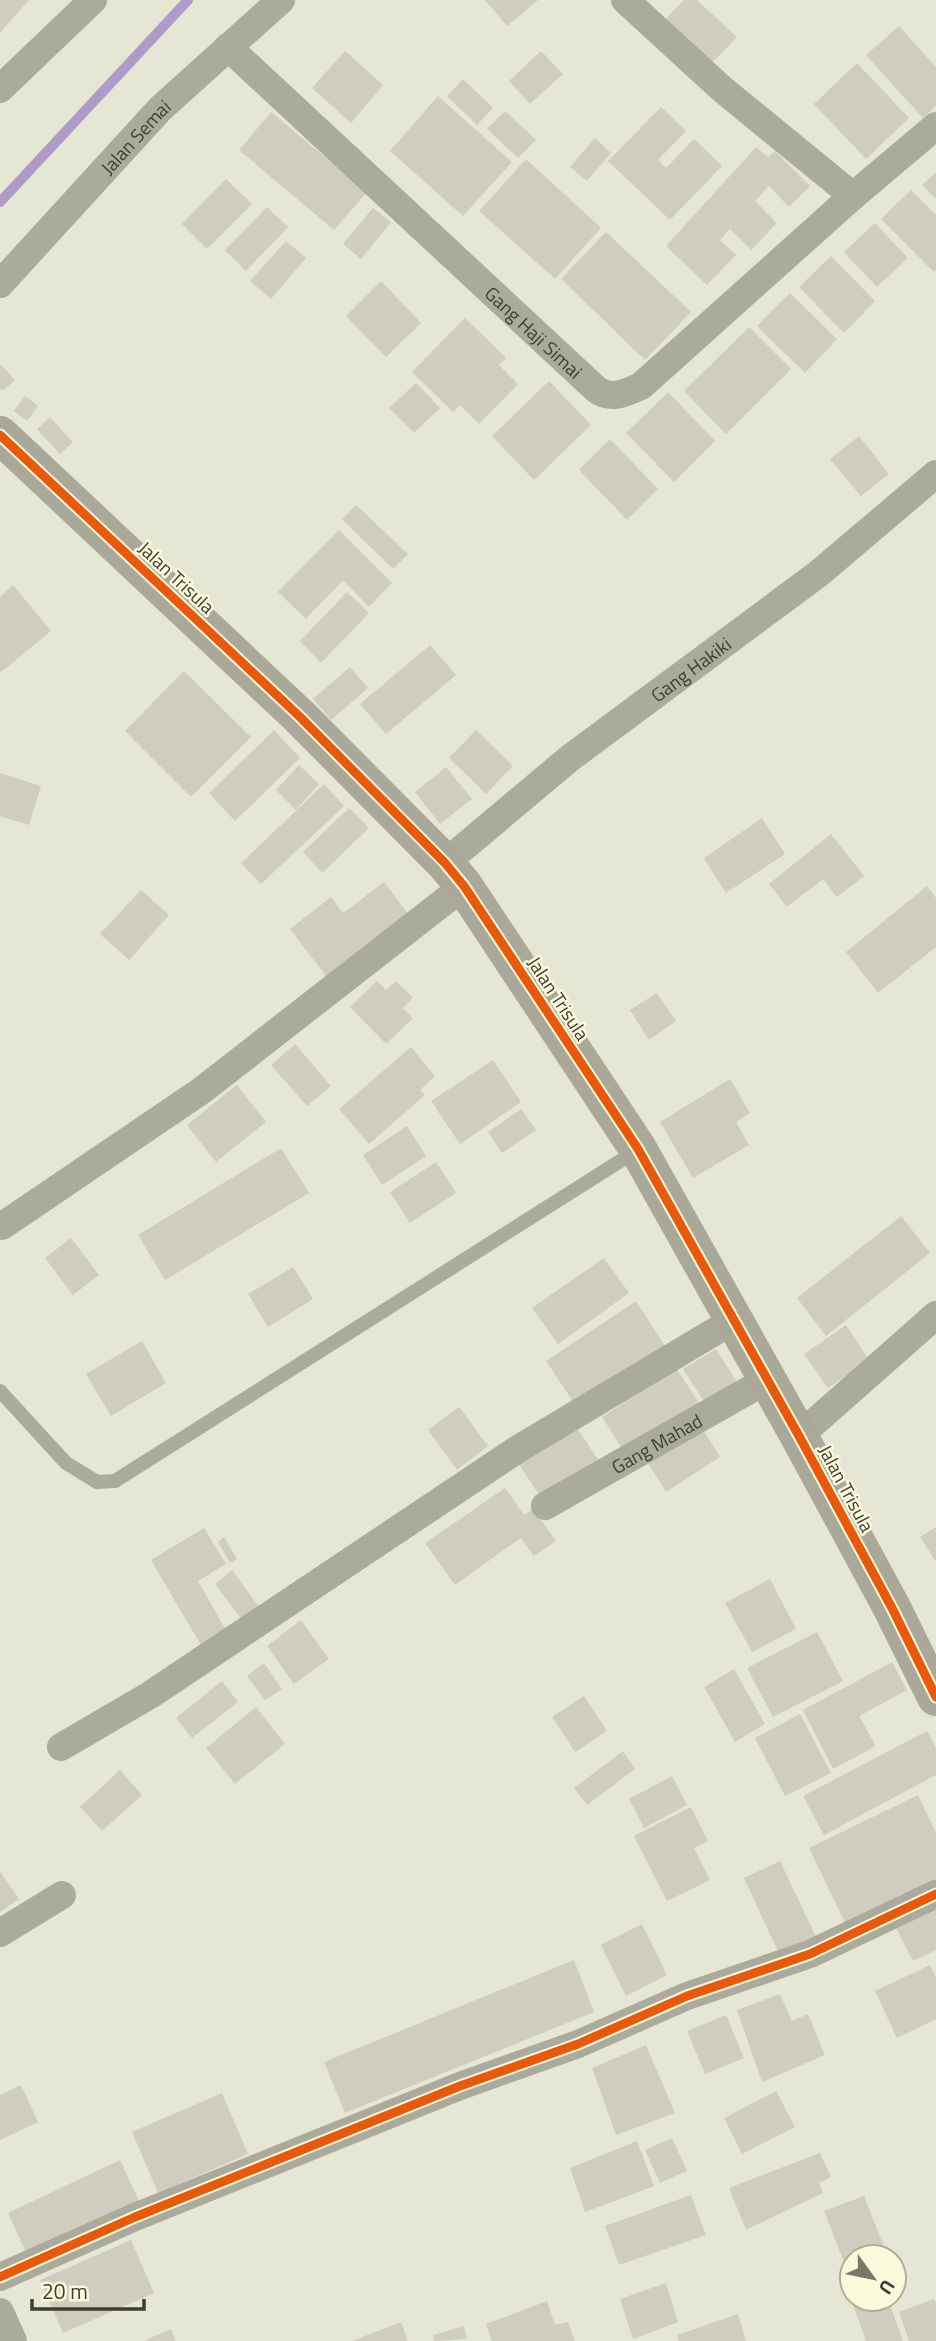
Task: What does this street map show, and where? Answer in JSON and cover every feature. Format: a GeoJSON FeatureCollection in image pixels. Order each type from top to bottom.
{"type":"FeatureCollection","features":[{"type":"Feature","properties":{"kind":"street"},"geometry":{"type":"LineString","coordinates":[[0,89],[93,0]]}},
{"type":"Feature","properties":{"kind":"street","name":"Jalan Semai"},"geometry":{"type":"LineString","coordinates":[[0,284],[160,109],[281,0]]}},
{"type":"Feature","properties":{"kind":"street"},"geometry":{"type":"LineString","coordinates":[[625,0],[722,89],[853,196]]}},
{"type":"Feature","properties":{"kind":"street","name":"Gang Haji Simai"},"geometry":{"type":"LineString","coordinates":[[228,47],[606,396],[621,395],[641,386],[936,125]]}},
{"type":"Feature","properties":{"kind":"street","name":"Jalan Trisula"},"geometry":{"type":"LineString","coordinates":[[0,435],[299,716],[454,874],[638,1149],[799,1436],[936,1696]]}},
{"type":"Feature","properties":{"kind":"street","name":"Gang Hakiki"},"geometry":{"type":"LineString","coordinates":[[2,1226],[201,1091],[454,874],[570,758],[818,574],[936,474]]}},
{"type":"Feature","properties":{"kind":"street"},"geometry":{"type":"LineString","coordinates":[[799,1436],[936,1315]]}},
{"type":"Feature","properties":{"kind":"street"},"geometry":{"type":"LineString","coordinates":[[61,1747],[149,1695],[518,1449],[734,1320]]}},
{"type":"Feature","properties":{"kind":"street","name":"Gang Mahad"},"geometry":{"type":"LineString","coordinates":[[545,1506],[767,1380]]}},
{"type":"Feature","properties":{"kind":"street"},"geometry":{"type":"LineString","coordinates":[[0,2277],[135,2217],[460,2086],[578,2044],[687,1996],[810,1954],[936,1894]]}},
{"type":"Feature","properties":{"kind":"street"},"geometry":{"type":"LineString","coordinates":[[0,1933],[62,1895]]}},
{"type":"Feature","properties":{"kind":"street"},"geometry":{"type":"LineString","coordinates":[[0,2312],[13,2341]]}},
{"type":"Feature","properties":{"kind":"lane"},"geometry":{"type":"LineString","coordinates":[[0,1391],[66,1463],[97,1482],[115,1481],[638,1149]]}},
{"type":"Feature","properties":{"kind":"building"},"geometry":{"type":"Polygon","coordinates":[[[0,0],[29,0],[0,33],[0,0]]]}},
{"type":"Feature","properties":{"kind":"building"},"geometry":{"type":"Polygon","coordinates":[[[485,0],[538,0],[507,26],[485,0]]]}},
{"type":"Feature","properties":{"kind":"building"},"geometry":{"type":"Polygon","coordinates":[[[684,0],[697,0],[737,37],[711,64],[665,20],[684,0]]]}},
{"type":"Feature","properties":{"kind":"building"},"geometry":{"type":"Polygon","coordinates":[[[899,26],[936,67],[936,106],[923,118],[866,55],[899,26]]]}},
{"type":"Feature","properties":{"kind":"building"},"geometry":{"type":"Polygon","coordinates":[[[345,51],[383,85],[351,123],[312,88],[345,51]]]}},
{"type":"Feature","properties":{"kind":"building"},"geometry":{"type":"Polygon","coordinates":[[[541,51],[563,74],[530,104],[509,81],[541,51]]]}},
{"type":"Feature","properties":{"kind":"building"},"geometry":{"type":"Polygon","coordinates":[[[857,63],[909,118],[866,159],[814,104],[857,63]]]}},
{"type":"Feature","properties":{"kind":"building"},"geometry":{"type":"Polygon","coordinates":[[[463,79],[493,108],[477,125],[447,96],[463,79]]]}},
{"type":"Feature","properties":{"kind":"building"},"geometry":{"type":"Polygon","coordinates":[[[438,96],[512,162],[463,216],[390,151],[438,96]]]}},
{"type":"Feature","properties":{"kind":"building"},"geometry":{"type":"Polygon","coordinates":[[[661,107],[686,131],[658,160],[666,168],[694,139],[722,166],[670,220],[608,161],[661,107]]]}},
{"type":"Feature","properties":{"kind":"building"},"geometry":{"type":"Polygon","coordinates":[[[505,111],[536,140],[518,158],[487,129],[505,111]]]}},
{"type":"Feature","properties":{"kind":"building"},"geometry":{"type":"Polygon","coordinates":[[[271,112],[367,192],[334,230],[239,150],[271,112]]]}},
{"type":"Feature","properties":{"kind":"building"},"geometry":{"type":"Polygon","coordinates":[[[595,138],[611,153],[587,181],[570,167],[595,138]]]}},
{"type":"Feature","properties":{"kind":"building"},"geometry":{"type":"Polygon","coordinates":[[[756,147],[768,157],[775,151],[810,186],[789,207],[769,186],[755,201],[777,223],[751,250],[730,229],[720,240],[736,255],[707,285],[666,246],[756,147]]]}},
{"type":"Feature","properties":{"kind":"building"},"geometry":{"type":"Polygon","coordinates":[[[526,159],[601,228],[555,279],[479,211],[526,159]]]}},
{"type":"Feature","properties":{"kind":"building"},"geometry":{"type":"Polygon","coordinates":[[[936,172],[936,199],[922,185],[936,172]]]}},
{"type":"Feature","properties":{"kind":"building"},"geometry":{"type":"Polygon","coordinates":[[[226,179],[252,204],[207,249],[182,224],[226,179]]]}},
{"type":"Feature","properties":{"kind":"building"},"geometry":{"type":"Polygon","coordinates":[[[911,190],[936,215],[934,272],[881,219],[911,190]]]}},
{"type":"Feature","properties":{"kind":"building"},"geometry":{"type":"Polygon","coordinates":[[[267,207],[288,227],[246,271],[225,250],[267,207]]]}},
{"type":"Feature","properties":{"kind":"building"},"geometry":{"type":"Polygon","coordinates":[[[373,208],[391,222],[361,259],[343,244],[373,208]]]}},
{"type":"Feature","properties":{"kind":"building"},"geometry":{"type":"Polygon","coordinates":[[[875,223],[908,258],[877,287],[844,252],[875,223]]]}},
{"type":"Feature","properties":{"kind":"building"},"geometry":{"type":"Polygon","coordinates":[[[606,232],[691,312],[645,360],[561,279],[606,232]]]}},
{"type":"Feature","properties":{"kind":"building"},"geometry":{"type":"Polygon","coordinates":[[[286,241],[306,258],[271,299],[250,281],[286,241]]]}},
{"type":"Feature","properties":{"kind":"building"},"geometry":{"type":"Polygon","coordinates":[[[831,256],[875,301],[844,333],[799,287],[831,256]]]}},
{"type":"Feature","properties":{"kind":"building"},"geometry":{"type":"Polygon","coordinates":[[[381,281],[421,323],[386,357],[346,316],[381,281]]]}},
{"type":"Feature","properties":{"kind":"building"},"geometry":{"type":"Polygon","coordinates":[[[790,293],[837,339],[805,373],[757,326],[790,293]]]}},
{"type":"Feature","properties":{"kind":"building"},"geometry":{"type":"Polygon","coordinates":[[[465,318],[506,358],[499,365],[518,384],[479,424],[460,405],[453,412],[412,372],[465,318]]]}},
{"type":"Feature","properties":{"kind":"building"},"geometry":{"type":"Polygon","coordinates":[[[749,327],[791,369],[726,434],[684,391],[749,327]]]}},
{"type":"Feature","properties":{"kind":"building"},"geometry":{"type":"Polygon","coordinates":[[[0,364],[15,380],[2,391],[0,388],[0,364]]]}},
{"type":"Feature","properties":{"kind":"building"},"geometry":{"type":"Polygon","coordinates":[[[549,381],[591,425],[534,480],[492,436],[549,381]]]}},
{"type":"Feature","properties":{"kind":"building"},"geometry":{"type":"Polygon","coordinates":[[[416,383],[440,408],[414,433],[389,408],[416,383]]]}},
{"type":"Feature","properties":{"kind":"building"},"geometry":{"type":"Polygon","coordinates":[[[668,392],[715,441],[674,482],[626,433],[668,392]]]}},
{"type":"Feature","properties":{"kind":"building"},"geometry":{"type":"Polygon","coordinates":[[[25,396],[38,406],[27,421],[14,411],[25,396]]]}},
{"type":"Feature","properties":{"kind":"building"},"geometry":{"type":"Polygon","coordinates":[[[50,417],[73,442],[60,454],[37,429],[50,417]]]}},
{"type":"Feature","properties":{"kind":"building"},"geometry":{"type":"Polygon","coordinates":[[[859,436],[889,474],[861,496],[830,459],[859,436]]]}},
{"type":"Feature","properties":{"kind":"building"},"geometry":{"type":"Polygon","coordinates":[[[610,439],[658,489],[627,520],[579,470],[610,439]]]}},
{"type":"Feature","properties":{"kind":"building"},"geometry":{"type":"Polygon","coordinates":[[[356,505],[408,554],[393,569],[342,519],[356,505]]]}},
{"type":"Feature","properties":{"kind":"building"},"geometry":{"type":"Polygon","coordinates":[[[339,530],[392,583],[369,607],[343,580],[306,619],[278,592],[339,530]]]}},
{"type":"Feature","properties":{"kind":"building"},"geometry":{"type":"Polygon","coordinates":[[[13,585],[51,631],[0,673],[0,597],[13,585]]]}},
{"type":"Feature","properties":{"kind":"building"},"geometry":{"type":"Polygon","coordinates":[[[347,592],[369,613],[321,663],[300,641],[347,592]]]}},
{"type":"Feature","properties":{"kind":"building"},"geometry":{"type":"Polygon","coordinates":[[[430,645],[456,675],[386,734],[360,704],[430,645]]]}},
{"type":"Feature","properties":{"kind":"building"},"geometry":{"type":"Polygon","coordinates":[[[350,667],[368,688],[331,720],[313,699],[350,667]]]}},
{"type":"Feature","properties":{"kind":"building"},"geometry":{"type":"Polygon","coordinates":[[[184,671],[251,737],[191,797],[125,731],[184,671]]]}},
{"type":"Feature","properties":{"kind":"building"},"geometry":{"type":"Polygon","coordinates":[[[274,730],[300,758],[235,821],[209,793],[274,730]]]}},
{"type":"Feature","properties":{"kind":"building"},"geometry":{"type":"Polygon","coordinates":[[[476,730],[513,766],[486,794],[449,758],[476,730]]]}},
{"type":"Feature","properties":{"kind":"building"},"geometry":{"type":"Polygon","coordinates":[[[299,765],[319,784],[296,810],[276,790],[299,765]]]}},
{"type":"Feature","properties":{"kind":"building"},"geometry":{"type":"Polygon","coordinates":[[[446,767],[472,799],[440,824],[415,792],[446,767]]]}},
{"type":"Feature","properties":{"kind":"building"},"geometry":{"type":"Polygon","coordinates":[[[0,773],[41,786],[29,825],[0,816],[0,773]]]}},
{"type":"Feature","properties":{"kind":"building"},"geometry":{"type":"Polygon","coordinates":[[[324,784],[344,806],[261,884],[241,863],[324,784]]]}},
{"type":"Feature","properties":{"kind":"building"},"geometry":{"type":"Polygon","coordinates":[[[349,808],[369,828],[322,873],[303,852],[349,808]]]}},
{"type":"Feature","properties":{"kind":"building"},"geometry":{"type":"Polygon","coordinates":[[[762,818],[785,854],[726,893],[704,858],[762,818]]]}},
{"type":"Feature","properties":{"kind":"building"},"geometry":{"type":"Polygon","coordinates":[[[831,834],[864,876],[837,897],[823,879],[787,907],[769,884],[831,834]]]}},
{"type":"Feature","properties":{"kind":"building"},"geometry":{"type":"Polygon","coordinates":[[[384,882],[408,914],[326,976],[290,929],[331,897],[343,913],[384,882]]]}},
{"type":"Feature","properties":{"kind":"building"},"geometry":{"type":"Polygon","coordinates":[[[927,886],[936,898],[936,947],[878,993],[846,952],[927,886]]]}},
{"type":"Feature","properties":{"kind":"building"},"geometry":{"type":"Polygon","coordinates":[[[141,890],[169,915],[129,960],[100,934],[141,890]]]}},
{"type":"Feature","properties":{"kind":"building"},"geometry":{"type":"Polygon","coordinates":[[[377,981],[386,990],[396,981],[413,998],[403,1008],[413,1018],[386,1044],[350,1007],[377,981]]]}},
{"type":"Feature","properties":{"kind":"building"},"geometry":{"type":"Polygon","coordinates":[[[657,993],[676,1021],[649,1040],[630,1010],[657,993]]]}},
{"type":"Feature","properties":{"kind":"building"},"geometry":{"type":"Polygon","coordinates":[[[295,1044],[331,1086],[307,1106],[271,1065],[295,1044]]]}},
{"type":"Feature","properties":{"kind":"building"},"geometry":{"type":"Polygon","coordinates":[[[411,1047],[435,1076],[420,1090],[425,1095],[369,1144],[339,1109],[411,1047]]]}},
{"type":"Feature","properties":{"kind":"building"},"geometry":{"type":"Polygon","coordinates":[[[493,1060],[521,1102],[460,1144],[431,1101],[493,1060]]]}},
{"type":"Feature","properties":{"kind":"building"},"geometry":{"type":"Polygon","coordinates":[[[730,1079],[750,1113],[736,1122],[749,1145],[693,1178],[660,1122],[730,1079]]]}},
{"type":"Feature","properties":{"kind":"building"},"geometry":{"type":"Polygon","coordinates":[[[237,1085],[266,1122],[216,1162],[187,1125],[237,1085]]]}},
{"type":"Feature","properties":{"kind":"building"},"geometry":{"type":"Polygon","coordinates":[[[521,1109],[536,1130],[502,1153],[488,1132],[521,1109]]]}},
{"type":"Feature","properties":{"kind":"building"},"geometry":{"type":"Polygon","coordinates":[[[407,1126],[426,1156],[382,1185],[363,1155],[407,1126]]]}},
{"type":"Feature","properties":{"kind":"building"},"geometry":{"type":"Polygon","coordinates":[[[281,1148],[309,1193],[165,1280],[138,1235],[281,1148]]]}},
{"type":"Feature","properties":{"kind":"building"},"geometry":{"type":"Polygon","coordinates":[[[436,1162],[456,1193],[410,1223],[390,1192],[436,1162]]]}},
{"type":"Feature","properties":{"kind":"building"},"geometry":{"type":"Polygon","coordinates":[[[901,1216],[930,1253],[826,1336],[797,1298],[901,1216]]]}},
{"type":"Feature","properties":{"kind":"building"},"geometry":{"type":"Polygon","coordinates":[[[71,1238],[99,1275],[73,1295],[45,1258],[71,1238]]]}},
{"type":"Feature","properties":{"kind":"building"},"geometry":{"type":"Polygon","coordinates":[[[604,1258],[629,1293],[558,1344],[532,1308],[604,1258]]]}},
{"type":"Feature","properties":{"kind":"building"},"geometry":{"type":"Polygon","coordinates":[[[293,1267],[313,1299],[268,1327],[248,1294],[293,1267]]]}},
{"type":"Feature","properties":{"kind":"building"},"geometry":{"type":"Polygon","coordinates":[[[636,1301],[665,1346],[576,1406],[546,1361],[636,1301]]]}},
{"type":"Feature","properties":{"kind":"building"},"geometry":{"type":"Polygon","coordinates":[[[846,1325],[869,1360],[828,1388],[804,1354],[846,1325]]]}},
{"type":"Feature","properties":{"kind":"building"},"geometry":{"type":"Polygon","coordinates":[[[142,1341],[166,1383],[111,1416],[86,1374],[142,1341]]]}},
{"type":"Feature","properties":{"kind":"building"},"geometry":{"type":"Polygon","coordinates":[[[716,1349],[739,1385],[706,1405],[683,1369],[716,1349]]]}},
{"type":"Feature","properties":{"kind":"building"},"geometry":{"type":"Polygon","coordinates":[[[677,1369],[699,1403],[624,1451],[602,1417],[677,1369]]]}},
{"type":"Feature","properties":{"kind":"building"},"geometry":{"type":"Polygon","coordinates":[[[459,1407],[488,1446],[457,1470],[428,1430],[459,1407]]]}},
{"type":"Feature","properties":{"kind":"building"},"geometry":{"type":"Polygon","coordinates":[[[699,1423],[720,1457],[666,1492],[645,1458],[699,1423]]]}},
{"type":"Feature","properties":{"kind":"building"},"geometry":{"type":"Polygon","coordinates":[[[575,1425],[599,1461],[542,1499],[518,1463],[575,1425]]]}},
{"type":"Feature","properties":{"kind":"building"},"geometry":{"type":"Polygon","coordinates":[[[505,1488],[524,1515],[533,1509],[556,1541],[534,1556],[521,1538],[455,1585],[425,1543],[505,1488]]]}},
{"type":"Feature","properties":{"kind":"building"},"geometry":{"type":"Polygon","coordinates":[[[936,1527],[936,1562],[920,1537],[936,1527]]]}},
{"type":"Feature","properties":{"kind":"building"},"geometry":{"type":"Polygon","coordinates":[[[204,1528],[226,1564],[198,1581],[230,1637],[205,1652],[151,1560],[204,1528]]]}},
{"type":"Feature","properties":{"kind":"building"},"geometry":{"type":"Polygon","coordinates":[[[224,1537],[237,1559],[230,1563],[218,1542],[224,1537]]]}},
{"type":"Feature","properties":{"kind":"building"},"geometry":{"type":"Polygon","coordinates":[[[232,1570],[262,1611],[245,1624],[215,1584],[232,1570]]]}},
{"type":"Feature","properties":{"kind":"building"},"geometry":{"type":"Polygon","coordinates":[[[770,1579],[796,1629],[752,1652],[725,1603],[770,1579]]]}},
{"type":"Feature","properties":{"kind":"building"},"geometry":{"type":"Polygon","coordinates":[[[301,1620],[329,1659],[294,1684],[267,1646],[301,1620]]]}},
{"type":"Feature","properties":{"kind":"building"},"geometry":{"type":"Polygon","coordinates":[[[817,1632],[843,1681],[773,1717],[747,1668],[817,1632]]]}},
{"type":"Feature","properties":{"kind":"building"},"geometry":{"type":"Polygon","coordinates":[[[892,1662],[907,1690],[859,1716],[876,1746],[833,1769],[803,1710],[892,1662]]]}},
{"type":"Feature","properties":{"kind":"building"},"geometry":{"type":"Polygon","coordinates":[[[264,1663],[282,1689],[265,1700],[247,1676],[264,1663]]]}},
{"type":"Feature","properties":{"kind":"building"},"geometry":{"type":"Polygon","coordinates":[[[734,1669],[765,1724],[735,1742],[704,1687],[734,1669]]]}},
{"type":"Feature","properties":{"kind":"building"},"geometry":{"type":"Polygon","coordinates":[[[222,1681],[238,1702],[192,1738],[176,1718],[222,1681]]]}},
{"type":"Feature","properties":{"kind":"building"},"geometry":{"type":"Polygon","coordinates":[[[584,1696],[607,1731],[575,1752],[552,1717],[584,1696]]]}},
{"type":"Feature","properties":{"kind":"building"},"geometry":{"type":"Polygon","coordinates":[[[256,1707],[285,1744],[235,1784],[206,1748],[256,1707]]]}},
{"type":"Feature","properties":{"kind":"building"},"geometry":{"type":"Polygon","coordinates":[[[800,1714],[831,1773],[785,1796],[755,1738],[800,1714]]]}},
{"type":"Feature","properties":{"kind":"building"},"geometry":{"type":"Polygon","coordinates":[[[927,1731],[936,1748],[936,1775],[824,1835],[803,1796],[927,1731]]]}},
{"type":"Feature","properties":{"kind":"building"},"geometry":{"type":"Polygon","coordinates":[[[623,1751],[635,1769],[587,1805],[574,1788],[623,1751]]]}},
{"type":"Feature","properties":{"kind":"building"},"geometry":{"type":"Polygon","coordinates":[[[120,1770],[142,1795],[102,1831],[80,1807],[120,1770]]]}},
{"type":"Feature","properties":{"kind":"building"},"geometry":{"type":"Polygon","coordinates":[[[672,1776],[687,1805],[644,1828],[629,1799],[672,1776]]]}},
{"type":"Feature","properties":{"kind":"building"},"geometry":{"type":"Polygon","coordinates":[[[918,1795],[936,1833],[936,1888],[849,1931],[809,1848],[918,1795]]]}},
{"type":"Feature","properties":{"kind":"building"},"geometry":{"type":"Polygon","coordinates":[[[691,1807],[708,1841],[694,1848],[710,1880],[667,1901],[634,1836],[691,1807]]]}},
{"type":"Feature","properties":{"kind":"building"},"geometry":{"type":"Polygon","coordinates":[[[780,1861],[817,1939],[780,1956],[744,1878],[780,1861]]]}},
{"type":"Feature","properties":{"kind":"building"},"geometry":{"type":"Polygon","coordinates":[[[0,1871],[19,1899],[0,1912],[0,1871]]]}},
{"type":"Feature","properties":{"kind":"building"},"geometry":{"type":"Polygon","coordinates":[[[936,1903],[936,1950],[913,1961],[894,1924],[936,1903]]]}},
{"type":"Feature","properties":{"kind":"building"},"geometry":{"type":"Polygon","coordinates":[[[642,1924],[667,1975],[626,1996],[601,1945],[642,1924]]]}},
{"type":"Feature","properties":{"kind":"building"},"geometry":{"type":"Polygon","coordinates":[[[574,1960],[594,2012],[345,2113],[324,2062],[574,1960]]]}},
{"type":"Feature","properties":{"kind":"building"},"geometry":{"type":"Polygon","coordinates":[[[930,1965],[936,1978],[936,2019],[897,2038],[875,1991],[930,1965]]]}},
{"type":"Feature","properties":{"kind":"building"},"geometry":{"type":"Polygon","coordinates":[[[780,1994],[792,2021],[808,2014],[825,2055],[762,2082],[737,2010],[780,1994]]]}},
{"type":"Feature","properties":{"kind":"building"},"geometry":{"type":"Polygon","coordinates":[[[726,2015],[744,2058],[705,2074],[687,2031],[726,2015]]]}},
{"type":"Feature","properties":{"kind":"building"},"geometry":{"type":"Polygon","coordinates":[[[646,2045],[675,2113],[616,2135],[592,2068],[646,2045]]]}},
{"type":"Feature","properties":{"kind":"building"},"geometry":{"type":"Polygon","coordinates":[[[21,2085],[38,2122],[0,2140],[0,2095],[21,2085]]]}},
{"type":"Feature","properties":{"kind":"building"},"geometry":{"type":"Polygon","coordinates":[[[776,2091],[795,2127],[742,2154],[724,2118],[776,2091]]]}},
{"type":"Feature","properties":{"kind":"building"},"geometry":{"type":"Polygon","coordinates":[[[222,2093],[248,2154],[158,2193],[132,2132],[222,2093]]]}},
{"type":"Feature","properties":{"kind":"building"},"geometry":{"type":"Polygon","coordinates":[[[672,2138],[687,2171],[660,2183],[645,2150],[672,2138]]]}},
{"type":"Feature","properties":{"kind":"building"},"geometry":{"type":"Polygon","coordinates":[[[637,2141],[654,2186],[585,2212],[570,2168],[637,2141]]]}},
{"type":"Feature","properties":{"kind":"building"},"geometry":{"type":"Polygon","coordinates":[[[820,2153],[831,2177],[819,2183],[823,2193],[746,2230],[729,2188],[820,2153]]]}},
{"type":"Feature","properties":{"kind":"building"},"geometry":{"type":"Polygon","coordinates":[[[120,2160],[141,2205],[29,2259],[8,2213],[120,2160]]]}},
{"type":"Feature","properties":{"kind":"building"},"geometry":{"type":"Polygon","coordinates":[[[691,2195],[706,2235],[619,2265],[605,2226],[691,2195]]]}},
{"type":"Feature","properties":{"kind":"building"},"geometry":{"type":"Polygon","coordinates":[[[864,2196],[883,2243],[838,2243],[838,2247],[824,2211],[864,2196]]]}},
{"type":"Feature","properties":{"kind":"building"},"geometry":{"type":"Polygon","coordinates":[[[131,2240],[154,2293],[63,2333],[40,2280],[131,2240]]]}},
{"type":"Feature","properties":{"kind":"building"},"geometry":{"type":"Polygon","coordinates":[[[666,2283],[678,2322],[633,2339],[620,2299],[666,2283]]]}},
{"type":"Feature","properties":{"kind":"building"},"geometry":{"type":"Polygon","coordinates":[[[934,2299],[936,2341],[909,2341],[899,2313],[908,2313],[908,2309],[934,2299]]]}},
{"type":"Feature","properties":{"kind":"building"},"geometry":{"type":"Polygon","coordinates":[[[547,2301],[555,2325],[568,2322],[575,2341],[492,2341],[486,2324],[547,2301]]]}},
{"type":"Feature","properties":{"kind":"building"},"geometry":{"type":"Polygon","coordinates":[[[856,2313],[893,2313],[903,2341],[866,2341],[856,2313]]]}},
{"type":"Feature","properties":{"kind":"building"},"geometry":{"type":"Polygon","coordinates":[[[738,2314],[746,2341],[679,2341],[677,2335],[738,2314]]]}},
{"type":"Feature","properties":{"kind":"building"},"geometry":{"type":"Polygon","coordinates":[[[401,2322],[408,2341],[352,2341],[401,2322]]]}},
{"type":"Feature","properties":{"kind":"building"},"geometry":{"type":"Polygon","coordinates":[[[464,2326],[467,2339],[434,2341],[433,2335],[464,2326]]]}},
{"type":"Feature","properties":{"kind":"building"},"geometry":{"type":"Polygon","coordinates":[[[171,2329],[176,2341],[144,2341],[171,2329]]]}},
{"type":"Feature","properties":{"kind":"waterway"},"geometry":{"type":"LineString","coordinates":[[0,202],[188,0]]}},
{"type":"Feature","properties":{"kind":"cycle path"},"geometry":{"type":"LineString","coordinates":[[0,435],[299,716],[445,863],[464,886],[638,1149],[799,1436],[892,1608],[936,1697]]}},
{"type":"Feature","properties":{"kind":"cycle path"},"geometry":{"type":"LineString","coordinates":[[0,2277],[135,2217],[460,2086],[578,2044],[687,1996],[810,1954],[936,1894]]}}]}
